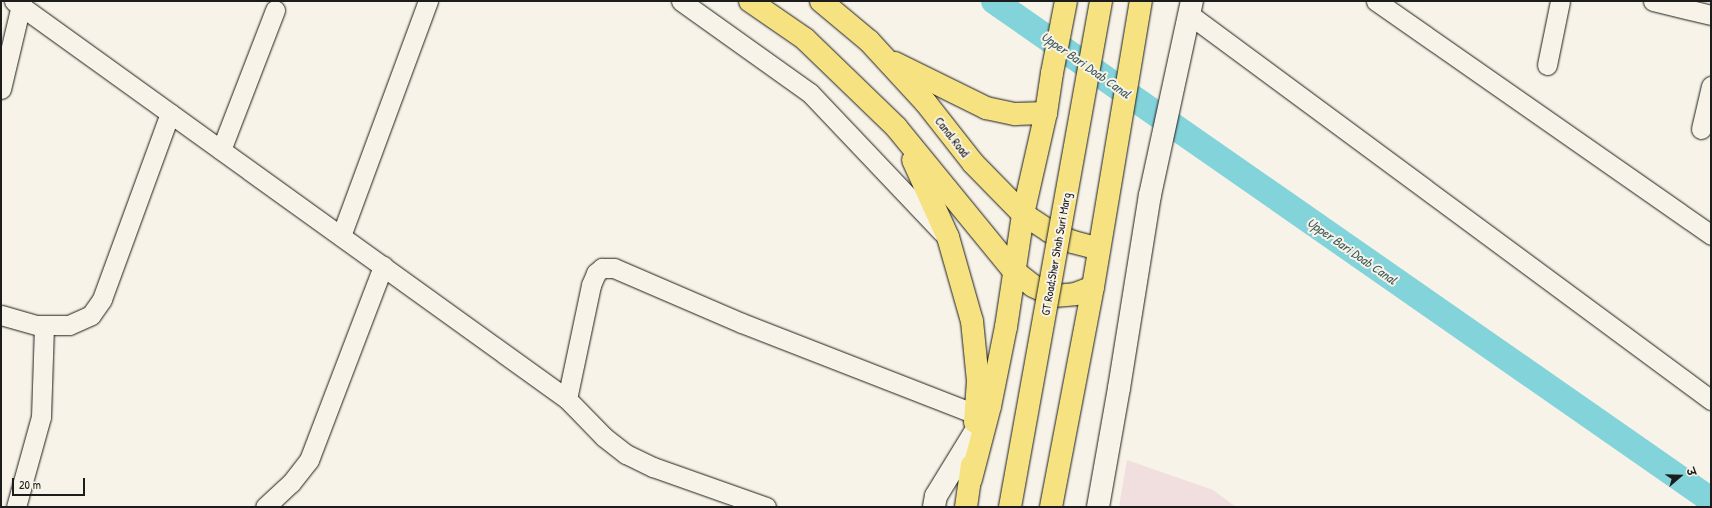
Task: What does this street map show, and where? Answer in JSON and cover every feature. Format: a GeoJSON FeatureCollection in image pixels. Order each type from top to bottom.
{"type":"FeatureCollection","features":[{"type":"Feature","properties":{"kind":"main road"},"geometry":{"type":"LineString","coordinates":[[750,1],[805,40],[896,127],[1014,271],[1033,286],[1054,296],[1075,294],[1093,288]]}},
{"type":"Feature","properties":{"kind":"main road","name":"Canal Road"},"geometry":{"type":"LineString","coordinates":[[821,1],[869,41],[926,103],[973,163],[1023,214],[1049,231],[1073,242],[1099,249]]}},
{"type":"Feature","properties":{"kind":"main road"},"geometry":{"type":"LineString","coordinates":[[966,507],[971,479],[990,406],[1023,214],[1046,113],[1066,1]]}},
{"type":"Feature","properties":{"kind":"main road","name":"GT Road;Sher Shah Suri Marg"},"geometry":{"type":"LineString","coordinates":[[1010,507],[1101,1]]}},
{"type":"Feature","properties":{"kind":"main road"},"geometry":{"type":"LineString","coordinates":[[1051,507],[1093,288],[1141,2]]}},
{"type":"Feature","properties":{"kind":"main road"},"geometry":{"type":"LineString","coordinates":[[884,57],[986,108],[1015,114],[1046,113]]}},
{"type":"Feature","properties":{"kind":"main road"},"geometry":{"type":"LineString","coordinates":[[896,127],[928,191],[948,237],[972,321],[978,381],[971,479]]}},
{"type":"Feature","properties":{"kind":"street"},"geometry":{"type":"LineString","coordinates":[[341,236],[428,1]]}},
{"type":"Feature","properties":{"kind":"street"},"geometry":{"type":"LineString","coordinates":[[680,1],[810,93],[948,237]]}},
{"type":"Feature","properties":{"kind":"street"},"geometry":{"type":"LineString","coordinates":[[1376,1],[1711,235]]}},
{"type":"Feature","properties":{"kind":"street"},"geometry":{"type":"LineString","coordinates":[[1547,65],[1560,1]]}},
{"type":"Feature","properties":{"kind":"street"},"geometry":{"type":"LineString","coordinates":[[1653,1],[1711,15]]}},
{"type":"Feature","properties":{"kind":"street"},"geometry":{"type":"LineString","coordinates":[[1,89],[19,2],[221,150],[567,398],[604,437],[626,454],[653,467],[766,507]]}},
{"type":"Feature","properties":{"kind":"street"},"geometry":{"type":"LineString","coordinates":[[1098,507],[1150,195],[1191,8],[1711,400]]}},
{"type":"Feature","properties":{"kind":"street"},"geometry":{"type":"LineString","coordinates":[[221,150],[274,10]]}},
{"type":"Feature","properties":{"kind":"street"},"geometry":{"type":"LineString","coordinates":[[1701,129],[1711,86]]}},
{"type":"Feature","properties":{"kind":"street"},"geometry":{"type":"LineString","coordinates":[[1,315],[37,325],[69,325],[91,316],[102,299],[170,113]]}},
{"type":"Feature","properties":{"kind":"street"},"geometry":{"type":"LineString","coordinates":[[265,507],[291,483],[309,460],[383,266]]}},
{"type":"Feature","properties":{"kind":"street"},"geometry":{"type":"LineString","coordinates":[[567,398],[593,279],[596,273],[602,268],[614,268],[975,424],[936,496],[934,507]]}},
{"type":"Feature","properties":{"kind":"street"},"geometry":{"type":"LineString","coordinates":[[16,507],[41,417],[44,325]]}},
{"type":"Feature","properties":{"kind":"shaded area"},"geometry":{"type":"Polygon","coordinates":[[[1127,460],[1213,490],[1236,507],[1119,507],[1127,460]]]}},
{"type":"Feature","properties":{"kind":"waterway","name":"Upper Bari Doab Canal"},"geometry":{"type":"LineString","coordinates":[[994,1],[1711,500]]}}]}
